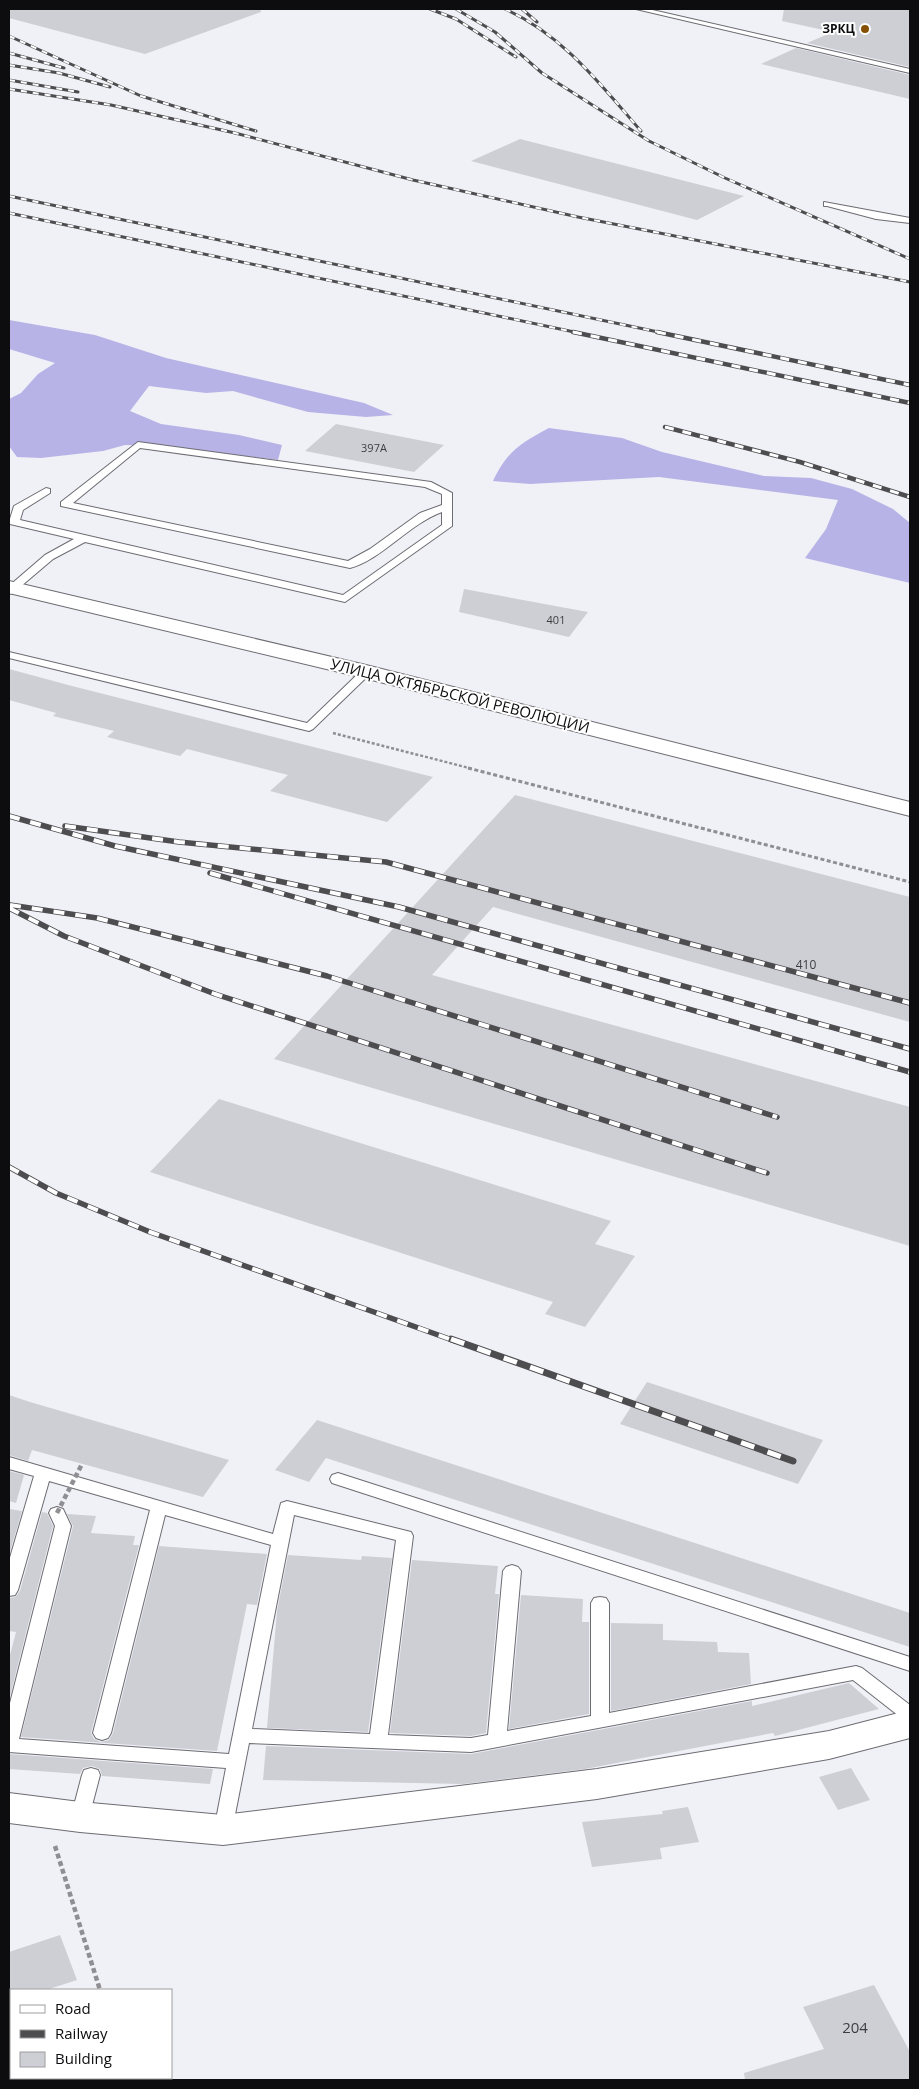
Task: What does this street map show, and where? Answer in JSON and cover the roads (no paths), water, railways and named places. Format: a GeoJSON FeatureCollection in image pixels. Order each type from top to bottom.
{"type":"FeatureCollection","features":[{"type":"Feature","properties":{"kind":"main road","name":"УЛИЦА ОКТЯБРЬСКОЙ РЕВОЛЮЦИИ"},"geometry":{"type":"LineString","coordinates":[[10,588],[366,672],[910,809]]}},
{"type":"Feature","properties":{"kind":"main road"},"geometry":{"type":"LineString","coordinates":[[9,1808],[80,1817],[223,1830],[597,1784],[829,1745],[910,1724]]}},
{"type":"Feature","properties":{"kind":"lane"},"geometry":{"type":"LineString","coordinates":[[640,9],[910,71]]}},
{"type":"Feature","properties":{"kind":"lane"},"geometry":{"type":"LineString","coordinates":[[827,204],[910,222]]}},
{"type":"Feature","properties":{"kind":"lane"},"geometry":{"type":"LineString","coordinates":[[46,491],[18,508],[14,522],[345,599],[447,526],[447,507],[447,492],[426,484],[138,445],[65,504],[350,565],[374,551],[424,515],[447,507]]}},
{"type":"Feature","properties":{"kind":"lane"},"geometry":{"type":"LineString","coordinates":[[10,588],[48,557],[84,538]]}},
{"type":"Feature","properties":{"kind":"lane"},"geometry":{"type":"LineString","coordinates":[[9,655],[308,727],[366,672]]}},
{"type":"Feature","properties":{"kind":"lane"},"geometry":{"type":"LineString","coordinates":[[9,1463],[280,1542]]}},
{"type":"Feature","properties":{"kind":"lane"},"geometry":{"type":"LineString","coordinates":[[9,1590],[43,1473]]}},
{"type":"Feature","properties":{"kind":"lane"},"geometry":{"type":"LineString","coordinates":[[338,1478],[910,1664]]}},
{"type":"Feature","properties":{"kind":"lane"},"geometry":{"type":"LineString","coordinates":[[102,1733],[160,1507]]}},
{"type":"Feature","properties":{"kind":"lane"},"geometry":{"type":"LineString","coordinates":[[223,1830],[287,1507],[405,1536],[378,1741]]}},
{"type":"Feature","properties":{"kind":"lane"},"geometry":{"type":"LineString","coordinates":[[57,1514],[63,1526],[9,1744],[236,1762]]}},
{"type":"Feature","properties":{"kind":"lane"},"geometry":{"type":"LineString","coordinates":[[497,1740],[512,1571]]}},
{"type":"Feature","properties":{"kind":"lane"},"geometry":{"type":"LineString","coordinates":[[600,1603],[600,1721]]}},
{"type":"Feature","properties":{"kind":"lane"},"geometry":{"type":"LineString","coordinates":[[241,1736],[471,1745],[856,1673],[910,1715]]}},
{"type":"Feature","properties":{"kind":"lane"},"geometry":{"type":"LineString","coordinates":[[80,1817],[91,1775]]}},
{"type":"Feature","properties":{"kind":"railway"},"geometry":{"type":"LineString","coordinates":[[430,9],[456,19],[516,57]]}},
{"type":"Feature","properties":{"kind":"railway"},"geometry":{"type":"LineString","coordinates":[[456,9],[495,32],[542,73],[649,141],[725,178],[910,259]]}},
{"type":"Feature","properties":{"kind":"railway"},"geometry":{"type":"LineString","coordinates":[[505,9],[545,32],[563,47],[595,79],[641,131]]}},
{"type":"Feature","properties":{"kind":"railway"},"geometry":{"type":"LineString","coordinates":[[522,9],[537,22]]}},
{"type":"Feature","properties":{"kind":"railway"},"geometry":{"type":"LineString","coordinates":[[9,36],[141,96],[256,131]]}},
{"type":"Feature","properties":{"kind":"railway"},"geometry":{"type":"LineString","coordinates":[[9,53],[64,68]]}},
{"type":"Feature","properties":{"kind":"railway"},"geometry":{"type":"LineString","coordinates":[[9,65],[59,73],[110,87]]}},
{"type":"Feature","properties":{"kind":"railway"},"geometry":{"type":"LineString","coordinates":[[9,80],[78,92]]}},
{"type":"Feature","properties":{"kind":"railway"},"geometry":{"type":"LineString","coordinates":[[9,89],[111,105],[235,133],[413,180],[578,217],[910,282]]}},
{"type":"Feature","properties":{"kind":"railway"},"geometry":{"type":"LineString","coordinates":[[9,196],[663,333]]}},
{"type":"Feature","properties":{"kind":"railway"},"geometry":{"type":"LineString","coordinates":[[9,213],[579,333]]}},
{"type":"Feature","properties":{"kind":"railway"},"geometry":{"type":"LineString","coordinates":[[573,332],[910,403]]}},
{"type":"Feature","properties":{"kind":"railway"},"geometry":{"type":"LineString","coordinates":[[657,332],[910,385]]}},
{"type":"Feature","properties":{"kind":"railway"},"geometry":{"type":"LineString","coordinates":[[665,427],[800,462],[910,497]]}},
{"type":"Feature","properties":{"kind":"railway"},"geometry":{"type":"LineString","coordinates":[[9,816],[115,846],[399,907],[910,1049]]}},
{"type":"Feature","properties":{"kind":"railway"},"geometry":{"type":"LineString","coordinates":[[65,826],[179,842],[386,862],[910,1003]]}},
{"type":"Feature","properties":{"kind":"railway"},"geometry":{"type":"LineString","coordinates":[[210,873],[910,1072]]}},
{"type":"Feature","properties":{"kind":"railway"},"geometry":{"type":"LineString","coordinates":[[10,905],[97,918],[327,976],[777,1117]]}},
{"type":"Feature","properties":{"kind":"railway"},"geometry":{"type":"LineString","coordinates":[[9,908],[64,936],[215,994],[767,1173]]}},
{"type":"Feature","properties":{"kind":"railway"},"geometry":{"type":"LineString","coordinates":[[9,1167],[56,1193],[150,1232],[455,1341]]}},
{"type":"Feature","properties":{"kind":"railway"},"geometry":{"type":"LineString","coordinates":[[451,1339],[793,1461]]}},
{"type":"Feature","properties":{"kind":"place","name":"ЗРКЦ"},"geometry":{"type":"Point","coordinates":[865,29]}}]}
